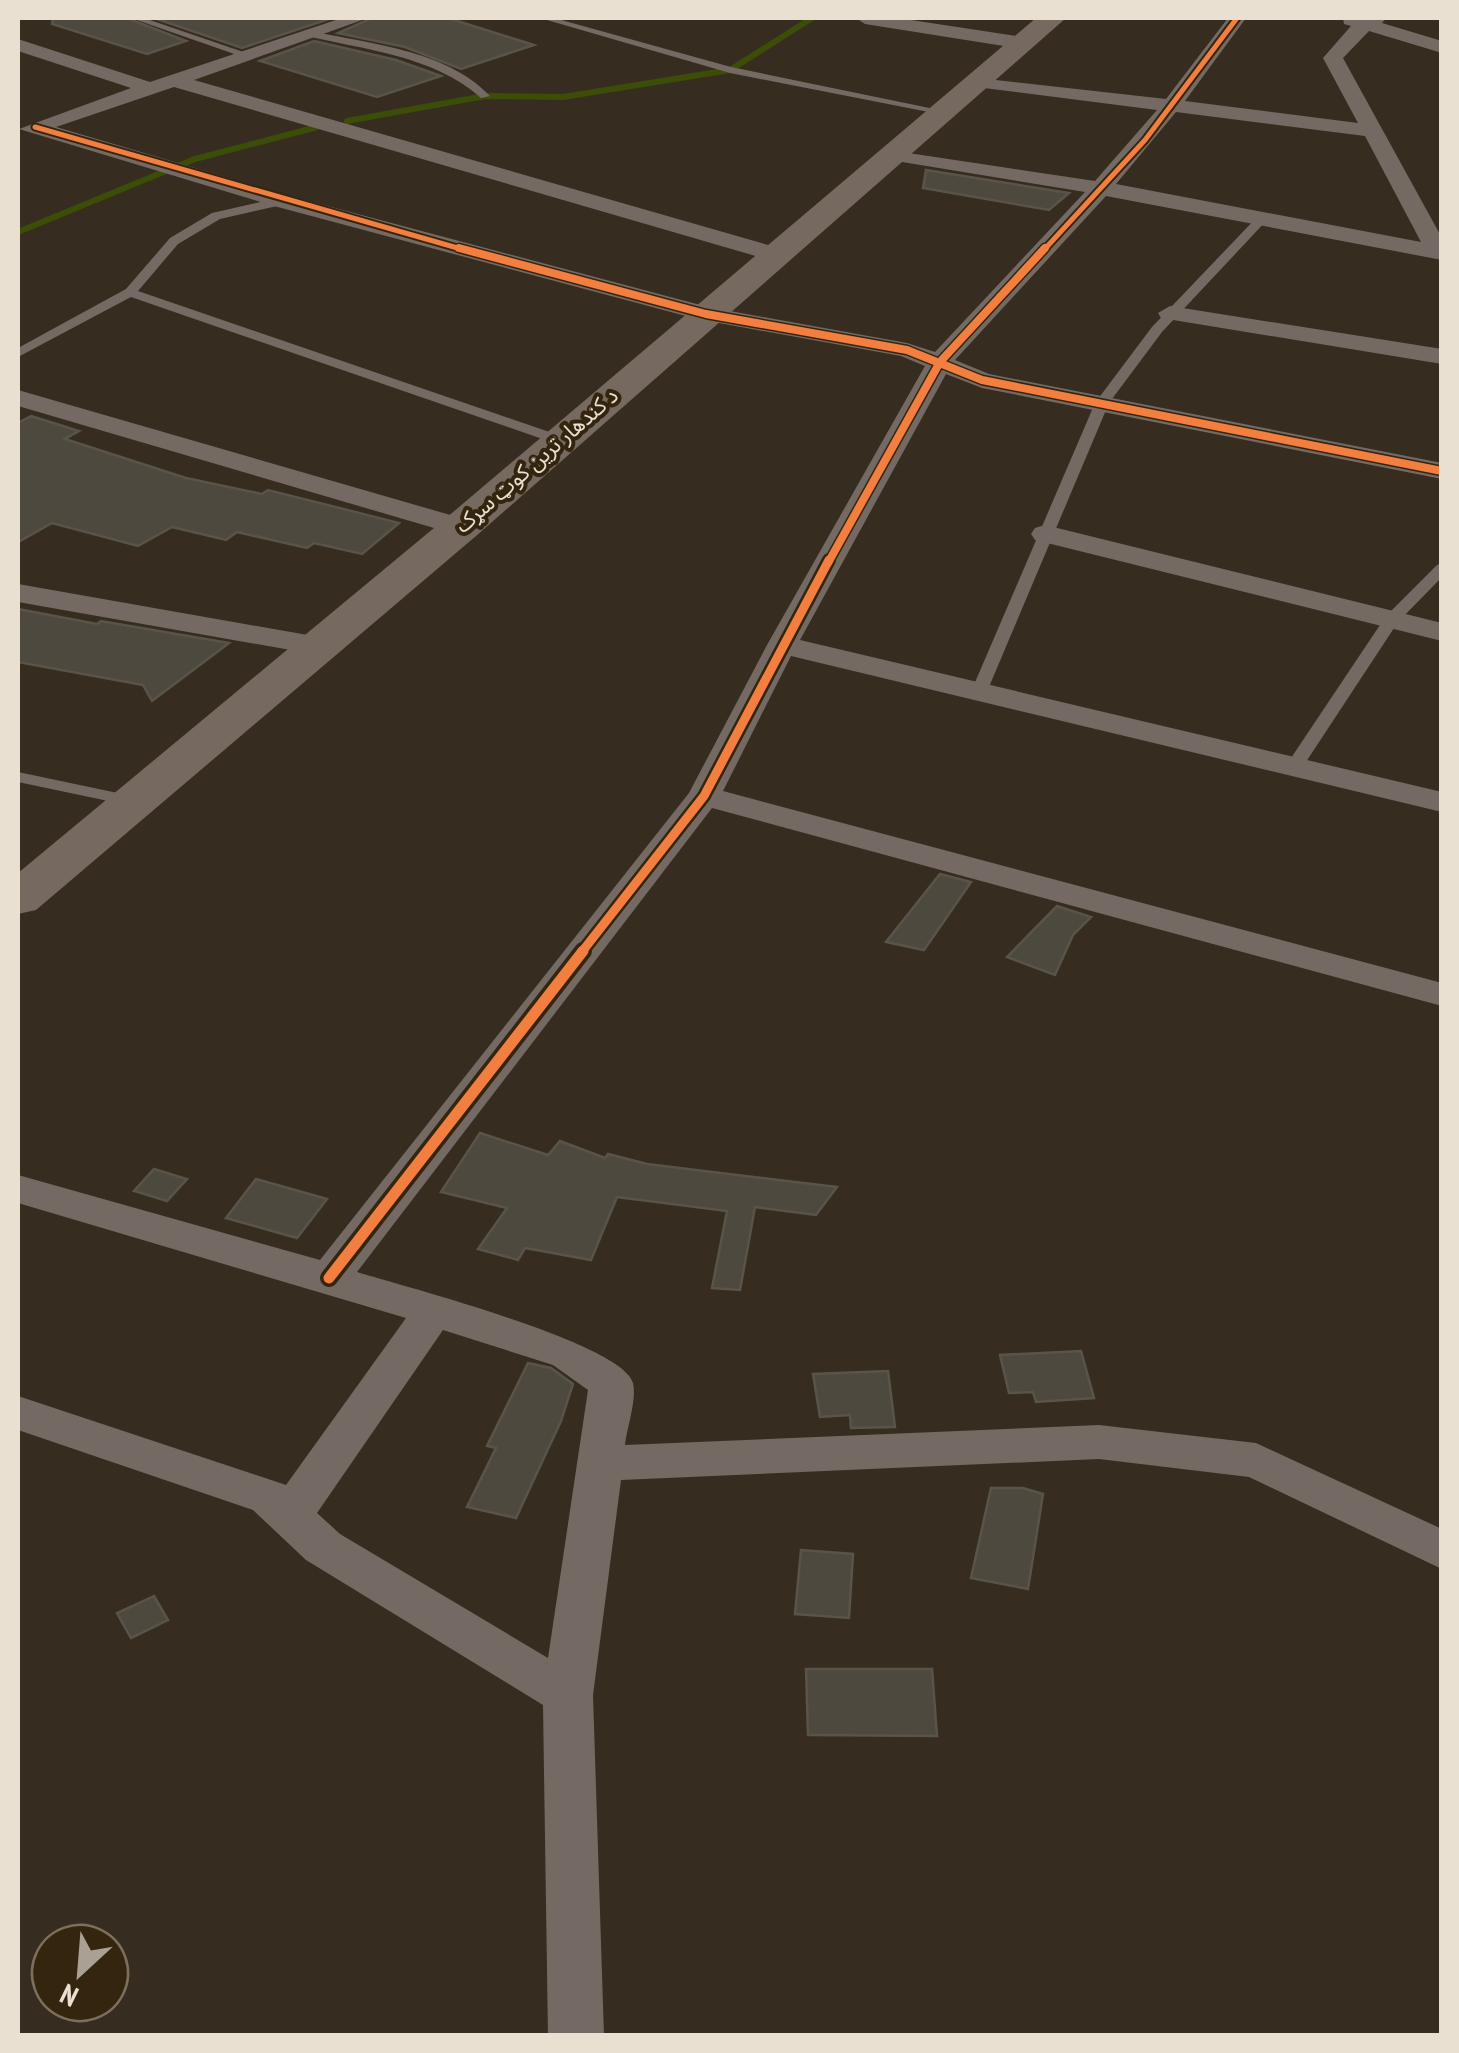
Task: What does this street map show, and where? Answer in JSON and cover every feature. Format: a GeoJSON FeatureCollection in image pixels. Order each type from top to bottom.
{"type":"FeatureCollection","features":[{"type":"Feature","properties":{"kind":"main road","name":"د کندهار ترين کوټ سړک"},"geometry":{"type":"LineString","coordinates":[[18,899],[320,646],[1038,30]]}},
{"type":"Feature","properties":{"kind":"street"},"geometry":{"type":"LineString","coordinates":[[26,130],[306,32],[358,18]]}},
{"type":"Feature","properties":{"kind":"street"},"geometry":{"type":"LineString","coordinates":[[865,18],[1038,30]]}},
{"type":"Feature","properties":{"kind":"street"},"geometry":{"type":"LineString","coordinates":[[329,1278],[704,796],[782,645],[940,362],[1100,188],[1170,106],[1237,18]]}},
{"type":"Feature","properties":{"kind":"street"},"geometry":{"type":"LineString","coordinates":[[1338,18],[1373,20],[1442,47]]}},
{"type":"Feature","properties":{"kind":"street"},"geometry":{"type":"LineString","coordinates":[[1373,20],[1350,35],[1334,58],[1440,253]]}},
{"type":"Feature","properties":{"kind":"street"},"geometry":{"type":"LineString","coordinates":[[18,45],[150,88]]}},
{"type":"Feature","properties":{"kind":"street"},"geometry":{"type":"LineString","coordinates":[[172,80],[774,254]]}},
{"type":"Feature","properties":{"kind":"street"},"geometry":{"type":"LineString","coordinates":[[976,81],[1372,130]]}},
{"type":"Feature","properties":{"kind":"street"},"geometry":{"type":"LineString","coordinates":[[26,130],[706,314],[907,350],[982,380],[1442,470]]}},
{"type":"Feature","properties":{"kind":"street"},"geometry":{"type":"LineString","coordinates":[[890,154],[1100,188],[1440,253]]}},
{"type":"Feature","properties":{"kind":"street"},"geometry":{"type":"LineString","coordinates":[[1170,313],[1442,357]]}},
{"type":"Feature","properties":{"kind":"street"},"geometry":{"type":"LineString","coordinates":[[18,398],[460,526]]}},
{"type":"Feature","properties":{"kind":"street"},"geometry":{"type":"LineString","coordinates":[[1046,534],[1442,632]]}},
{"type":"Feature","properties":{"kind":"street"},"geometry":{"type":"LineString","coordinates":[[18,593],[320,646]]}},
{"type":"Feature","properties":{"kind":"street"},"geometry":{"type":"LineString","coordinates":[[782,645],[1442,802]]}},
{"type":"Feature","properties":{"kind":"street"},"geometry":{"type":"LineString","coordinates":[[704,796],[1442,995]]}},
{"type":"Feature","properties":{"kind":"street"},"geometry":{"type":"LineString","coordinates":[[18,1189],[329,1278],[568,1354],[611,1384],[568,1696],[576,2036]]}},
{"type":"Feature","properties":{"kind":"street"},"geometry":{"type":"LineString","coordinates":[[290,1516],[434,1311]]}},
{"type":"Feature","properties":{"kind":"street"},"geometry":{"type":"LineString","coordinates":[[18,1413],[269,1497],[323,1546],[568,1696]]}},
{"type":"Feature","properties":{"kind":"street"},"geometry":{"type":"LineString","coordinates":[[601,1463],[1118,1444],[1256,1460],[1442,1550]]}},
{"type":"Feature","properties":{"kind":"lane"},"geometry":{"type":"LineString","coordinates":[[136,18],[248,54]]}},
{"type":"Feature","properties":{"kind":"lane"},"geometry":{"type":"LineString","coordinates":[[544,18],[730,70],[939,111]]}},
{"type":"Feature","properties":{"kind":"lane"},"geometry":{"type":"LineString","coordinates":[[306,32],[444,69],[470,79],[484,96]]}},
{"type":"Feature","properties":{"kind":"lane"},"geometry":{"type":"LineString","coordinates":[[18,353],[130,292],[174,241],[216,216],[282,201]]}},
{"type":"Feature","properties":{"kind":"lane"},"geometry":{"type":"LineString","coordinates":[[978,694],[1102,403],[1129,359],[1262,219]]}},
{"type":"Feature","properties":{"kind":"lane"},"geometry":{"type":"LineString","coordinates":[[130,292],[559,440]]}},
{"type":"Feature","properties":{"kind":"lane"},"geometry":{"type":"LineString","coordinates":[[1294,767],[1392,618],[1442,568]]}},
{"type":"Feature","properties":{"kind":"lane"},"geometry":{"type":"LineString","coordinates":[[18,777],[132,802]]}},
{"type":"Feature","properties":{"kind":"building"},"geometry":{"type":"Polygon","coordinates":[[[53,18],[127,18],[186,41],[147,54],[52,24],[53,18]]]}},
{"type":"Feature","properties":{"kind":"building"},"geometry":{"type":"Polygon","coordinates":[[[154,18],[332,18],[242,48],[154,18]]]}},
{"type":"Feature","properties":{"kind":"building"},"geometry":{"type":"Polygon","coordinates":[[[372,18],[448,18],[534,45],[461,69],[405,47],[338,33],[372,18]]]}},
{"type":"Feature","properties":{"kind":"building"},"geometry":{"type":"Polygon","coordinates":[[[314,41],[396,60],[441,76],[377,97],[260,61],[314,41]]]}},
{"type":"Feature","properties":{"kind":"building"},"geometry":{"type":"Polygon","coordinates":[[[926,170],[1069,193],[1049,210],[923,188],[926,170]]]}},
{"type":"Feature","properties":{"kind":"building"},"geometry":{"type":"Polygon","coordinates":[[[31,416],[79,431],[65,439],[186,478],[262,494],[268,490],[399,523],[362,554],[314,543],[307,548],[237,532],[226,540],[172,527],[138,546],[52,523],[18,542],[18,423],[31,416]]]}},
{"type":"Feature","properties":{"kind":"building"},"geometry":{"type":"Polygon","coordinates":[[[18,609],[229,643],[152,701],[143,685],[18,662],[18,609]]]}},
{"type":"Feature","properties":{"kind":"building"},"geometry":{"type":"Polygon","coordinates":[[[940,874],[971,882],[924,950],[886,942],[940,874]]]}},
{"type":"Feature","properties":{"kind":"building"},"geometry":{"type":"Polygon","coordinates":[[[1057,906],[1091,917],[1073,935],[1055,975],[1007,957],[1057,906]]]}},
{"type":"Feature","properties":{"kind":"building"},"geometry":{"type":"Polygon","coordinates":[[[480,1133],[548,1155],[560,1141],[605,1158],[608,1154],[647,1164],[837,1187],[816,1215],[755,1207],[740,1290],[712,1288],[727,1211],[617,1197],[591,1260],[525,1248],[518,1260],[478,1249],[507,1208],[441,1192],[480,1133]]]}},
{"type":"Feature","properties":{"kind":"building"},"geometry":{"type":"Polygon","coordinates":[[[154,1169],[187,1179],[167,1201],[134,1191],[154,1169]]]}},
{"type":"Feature","properties":{"kind":"building"},"geometry":{"type":"Polygon","coordinates":[[[256,1179],[327,1199],[297,1238],[226,1218],[256,1179]]]}},
{"type":"Feature","properties":{"kind":"building"},"geometry":{"type":"Polygon","coordinates":[[[1081,1351],[1094,1398],[1036,1402],[1033,1392],[1009,1393],[1000,1355],[1081,1351]]]}},
{"type":"Feature","properties":{"kind":"building"},"geometry":{"type":"Polygon","coordinates":[[[528,1363],[551,1368],[573,1384],[561,1421],[516,1518],[467,1507],[496,1448],[487,1446],[528,1363]]]}},
{"type":"Feature","properties":{"kind":"building"},"geometry":{"type":"Polygon","coordinates":[[[888,1371],[895,1427],[851,1428],[850,1415],[820,1417],[813,1374],[888,1371]]]}},
{"type":"Feature","properties":{"kind":"building"},"geometry":{"type":"Polygon","coordinates":[[[991,1488],[1023,1488],[1043,1494],[1028,1589],[971,1578],[991,1488]]]}},
{"type":"Feature","properties":{"kind":"building"},"geometry":{"type":"Polygon","coordinates":[[[801,1550],[853,1554],[849,1618],[795,1614],[801,1550]]]}},
{"type":"Feature","properties":{"kind":"building"},"geometry":{"type":"Polygon","coordinates":[[[154,1596],[168,1620],[131,1638],[117,1613],[154,1596]]]}},
{"type":"Feature","properties":{"kind":"building"},"geometry":{"type":"Polygon","coordinates":[[[806,1669],[932,1669],[937,1736],[808,1735],[806,1669]]]}},
{"type":"Feature","properties":{"kind":"waterway"},"geometry":{"type":"LineString","coordinates":[[347,121],[485,96],[563,97],[730,70],[812,18]]}},
{"type":"Feature","properties":{"kind":"waterway"},"geometry":{"type":"LineString","coordinates":[[18,232],[195,159],[317,127]]}},
{"type":"Feature","properties":{"kind":"cycle path"},"geometry":{"type":"LineString","coordinates":[[329,1278],[704,796],[782,645],[940,362],[1145,140],[1237,18]]}},
{"type":"Feature","properties":{"kind":"cycle path"},"geometry":{"type":"LineString","coordinates":[[35,127],[282,201],[706,314],[907,350],[982,380],[1442,471]]}}]}
